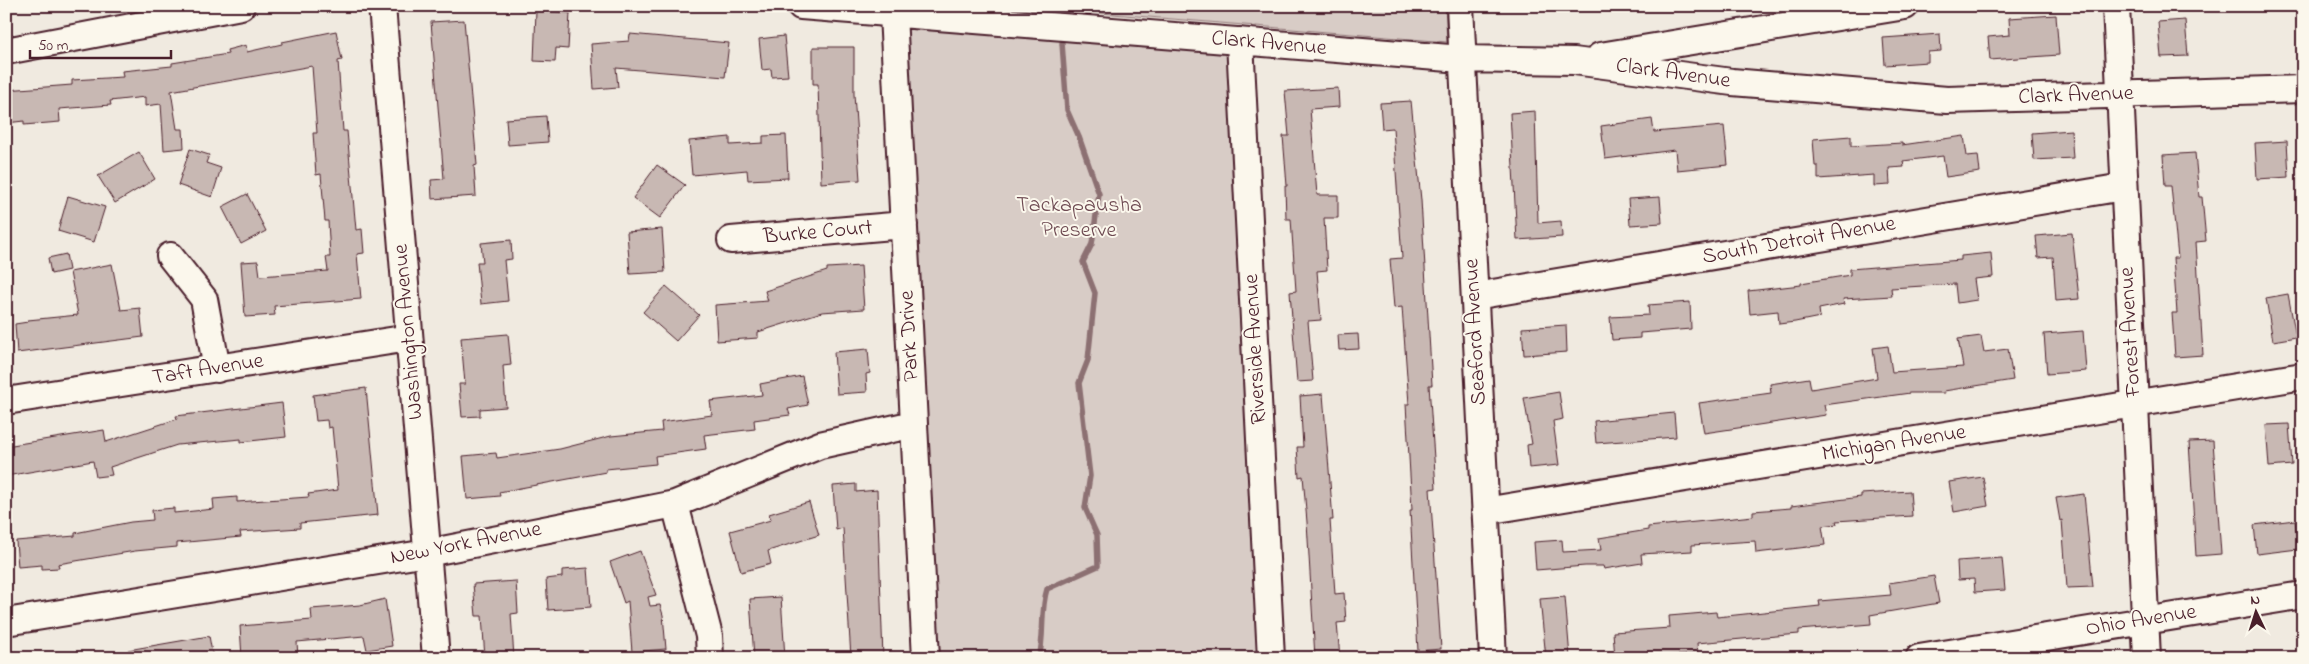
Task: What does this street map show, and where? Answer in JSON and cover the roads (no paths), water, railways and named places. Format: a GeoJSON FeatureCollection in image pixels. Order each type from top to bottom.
{"type":"FeatureCollection","features":[{"type":"Feature","properties":{"kind":"street"},"geometry":{"type":"LineString","coordinates":[[6,51],[241,6]]}},
{"type":"Feature","properties":{"kind":"street","name":"Washington Avenue"},"geometry":{"type":"LineString","coordinates":[[382,6],[436,658]]}},
{"type":"Feature","properties":{"kind":"street","name":"Seaford Avenue"},"geometry":{"type":"LineString","coordinates":[[1460,6],[1493,658]]}},
{"type":"Feature","properties":{"kind":"street"},"geometry":{"type":"LineString","coordinates":[[1574,61],[1905,6]]}},
{"type":"Feature","properties":{"kind":"street","name":"Forest Avenue"},"geometry":{"type":"LineString","coordinates":[[2116,6],[2123,187],[2147,658]]}},
{"type":"Feature","properties":{"kind":"street","name":"Clark Avenue"},"geometry":{"type":"LineString","coordinates":[[809,7],[1462,59],[1574,61],[1732,82],[1947,100],[2303,89]]}},
{"type":"Feature","properties":{"kind":"street","name":"Park Drive"},"geometry":{"type":"LineString","coordinates":[[893,14],[926,658]]}},
{"type":"Feature","properties":{"kind":"street","name":"Riverside Avenue"},"geometry":{"type":"LineString","coordinates":[[1240,41],[1271,658]]}},
{"type":"Feature","properties":{"kind":"street","name":"South Detroit Avenue"},"geometry":{"type":"LineString","coordinates":[[1475,296],[2123,187]]}},
{"type":"Feature","properties":{"kind":"street","name":"Burke Court"},"geometry":{"type":"LineString","coordinates":[[731,240],[904,225]]}},
{"type":"Feature","properties":{"kind":"street"},"geometry":{"type":"LineString","coordinates":[[170,256],[204,299],[217,369]]}},
{"type":"Feature","properties":{"kind":"street","name":"Taft Avenue"},"geometry":{"type":"LineString","coordinates":[[6,401],[409,338]]}},
{"type":"Feature","properties":{"kind":"street","name":"Michigan Avenue"},"geometry":{"type":"LineString","coordinates":[[1485,511],[2303,376]]}},
{"type":"Feature","properties":{"kind":"street","name":"New York Avenue"},"geometry":{"type":"LineString","coordinates":[[6,622],[427,552],[675,504],[820,444],[914,424]]}},
{"type":"Feature","properties":{"kind":"street"},"geometry":{"type":"LineString","coordinates":[[675,504],[709,636],[710,658]]}},
{"type":"Feature","properties":{"kind":"street","name":"Ohio Avenue"},"geometry":{"type":"LineString","coordinates":[[1920,658],[2303,595]]}},
{"type":"Feature","properties":{"kind":"waterway"},"geometry":{"type":"LineString","coordinates":[[1066,6],[1066,12]]}},
{"type":"Feature","properties":{"kind":"waterway"},"geometry":{"type":"LineString","coordinates":[[1039,658],[1047,589],[1098,566],[1097,535],[1085,508],[1090,476],[1079,383],[1088,360],[1095,293],[1083,262],[1092,244],[1099,194],[1079,137],[1067,110],[1062,43]]}},
{"type":"Feature","properties":{"kind":"park label","name":"Tackapausha Preserve"},"geometry":{"type":"Point","coordinates":[1079,219]}}]}
